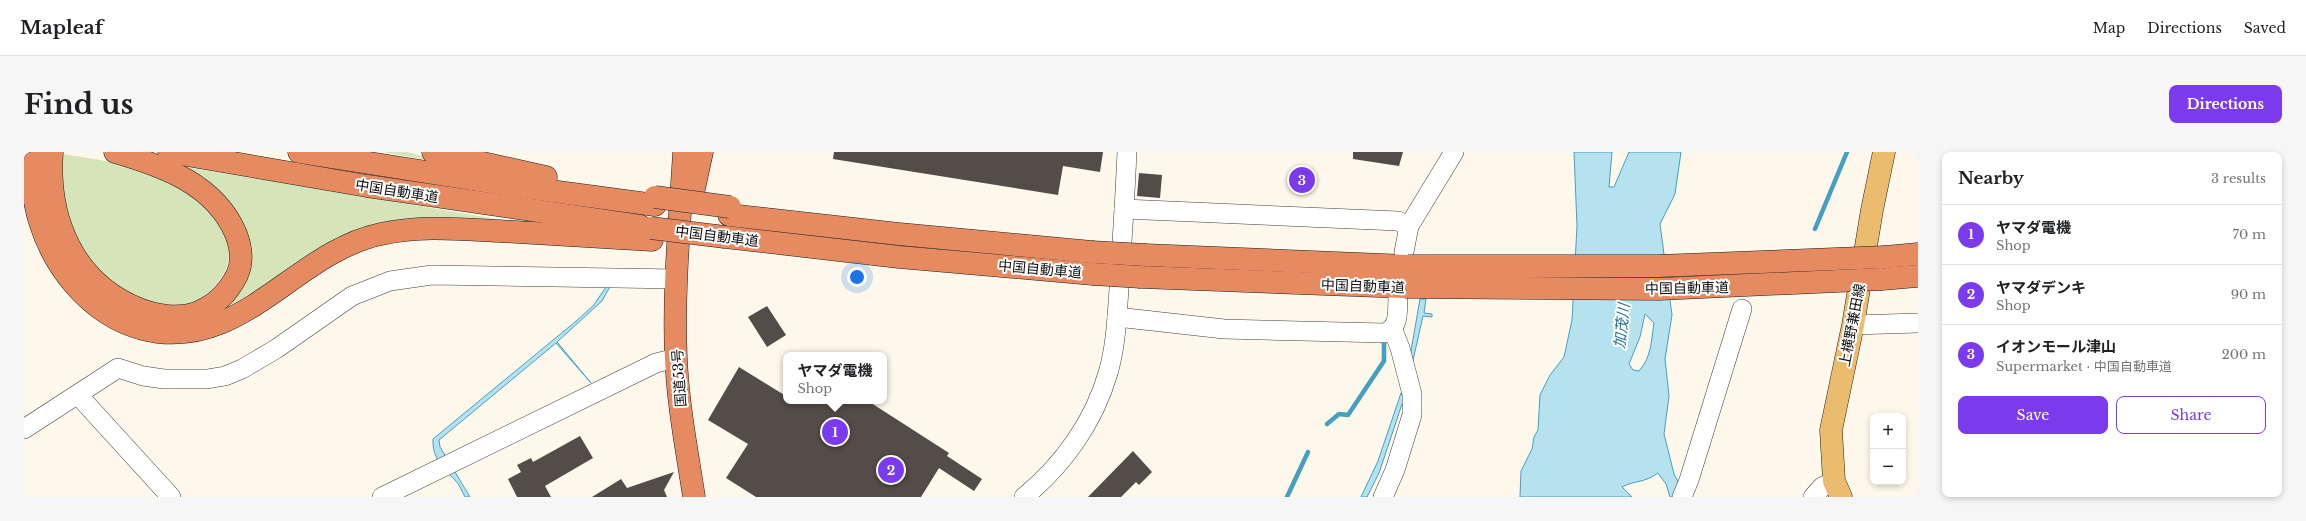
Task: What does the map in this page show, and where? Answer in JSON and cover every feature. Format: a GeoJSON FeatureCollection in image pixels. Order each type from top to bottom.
{"type":"FeatureCollection","features":[{"type":"Feature","properties":{"kind":"highway"},"geometry":{"type":"LineString","coordinates":[[33,152],[32,169],[37,210],[44,233],[65,274],[96,306],[132,326],[151,331],[188,332],[226,322],[260,302],[334,250],[380,234],[437,228],[652,234]]}},
{"type":"Feature","properties":{"kind":"highway"},"geometry":{"type":"LineString","coordinates":[[52,152],[52,186],[61,228],[80,265],[93,281],[108,294],[126,304],[157,314],[181,316],[195,313],[210,306],[232,285],[238,272],[241,258],[240,243],[225,214],[201,189],[182,177],[160,166],[115,152]]}},
{"type":"Feature","properties":{"kind":"highway","name":"中国自動車道"},"geometry":{"type":"LineString","coordinates":[[169,152],[652,234],[899,257],[1141,277],[1404,276],[1885,257],[1918,254]]}},
{"type":"Feature","properties":{"kind":"highway","name":"中国自動車道"},"geometry":{"type":"LineString","coordinates":[[300,152],[515,186],[655,201],[899,234],[1092,252],[1404,276],[1659,289],[1918,276]]}},
{"type":"Feature","properties":{"kind":"highway"},"geometry":{"type":"LineString","coordinates":[[434,152],[655,201]]}},
{"type":"Feature","properties":{"kind":"highway","name":"国道53号"},"geometry":{"type":"LineString","coordinates":[[684,152],[678,269],[676,358],[683,424],[694,497]]}},
{"type":"Feature","properties":{"kind":"highway","name":"国道53号"},"geometry":{"type":"LineString","coordinates":[[678,269],[702,152]]}},
{"type":"Feature","properties":{"kind":"main road","name":"上横野兼田線"},"geometry":{"type":"LineString","coordinates":[[1837,489],[1831,430],[1853,325],[1872,210],[1884,152]]}},
{"type":"Feature","properties":{"kind":"street"},"geometry":{"type":"LineString","coordinates":[[1024,497],[1041,483],[1064,458],[1096,406],[1109,373],[1116,317],[1127,152]]}},
{"type":"Feature","properties":{"kind":"street"},"geometry":{"type":"LineString","coordinates":[[1116,317],[1224,329],[1384,333],[1393,330],[1396,324],[1404,276],[1409,226],[1454,152]]}},
{"type":"Feature","properties":{"kind":"street"},"geometry":{"type":"LineString","coordinates":[[1124,209],[1398,221],[1409,226]]}},
{"type":"Feature","properties":{"kind":"street"},"geometry":{"type":"LineString","coordinates":[[24,429],[118,368],[143,376],[164,379],[207,379],[224,376],[242,369],[276,349],[352,296],[390,281],[432,275],[678,269]]}},
{"type":"Feature","properties":{"kind":"street"},"geometry":{"type":"LineString","coordinates":[[1685,489],[1742,309]]}},
{"type":"Feature","properties":{"kind":"street"},"geometry":{"type":"LineString","coordinates":[[1853,325],[1918,323]]}},
{"type":"Feature","properties":{"kind":"street"},"geometry":{"type":"LineString","coordinates":[[1383,497],[1395,470],[1412,415],[1412,394],[1400,348],[1393,330]]}},
{"type":"Feature","properties":{"kind":"street"},"geometry":{"type":"LineString","coordinates":[[382,497],[656,363],[676,358]]}},
{"type":"Feature","properties":{"kind":"street"},"geometry":{"type":"LineString","coordinates":[[78,395],[171,497]]}},
{"type":"Feature","properties":{"kind":"street"},"geometry":{"type":"LineString","coordinates":[[1813,497],[1822,487],[1837,489]]}},
{"type":"Feature","properties":{"kind":"green space"},"geometry":{"type":"Polygon","coordinates":[[[382,152],[407,152],[457,165],[382,152]]]}},
{"type":"Feature","properties":{"kind":"green space"},"geometry":{"type":"Polygon","coordinates":[[[62,154],[108,161],[142,170],[160,177],[203,200],[220,222],[228,241],[229,251],[226,270],[213,288],[196,302],[169,306],[149,303],[131,296],[113,284],[98,271],[85,255],[75,238],[68,220],[65,204],[62,154]]]}},
{"type":"Feature","properties":{"kind":"green space"},"geometry":{"type":"Polygon","coordinates":[[[186,167],[515,222],[420,221],[267,288],[204,320],[247,234],[231,203],[223,194],[206,179],[186,167]]]}},
{"type":"Feature","properties":{"kind":"water","name":"加茂川"},"geometry":{"type":"Polygon","coordinates":[[[1574,152],[1612,152],[1609,187],[1614,187],[1629,152],[1681,152],[1675,194],[1660,224],[1672,315],[1665,359],[1669,396],[1664,434],[1674,474],[1686,497],[1670,497],[1666,484],[1658,473],[1644,480],[1622,487],[1632,497],[1520,497],[1521,471],[1532,449],[1534,437],[1538,430],[1540,395],[1550,375],[1564,357],[1572,320],[1577,226],[1574,152]],[[1645,314],[1640,337],[1629,364],[1633,370],[1639,371],[1649,354],[1654,323],[1645,314]]]}},
{"type":"Feature","properties":{"kind":"water"},"geometry":{"type":"Polygon","coordinates":[[[612,283],[602,301],[557,342],[591,383],[556,343],[439,440],[440,447],[470,497],[465,497],[460,486],[436,457],[433,439],[575,322],[593,306],[606,287],[612,283]]]}},
{"type":"Feature","properties":{"kind":"water"},"geometry":{"type":"Polygon","coordinates":[[[1420,299],[1426,299],[1424,313],[1432,314],[1432,317],[1423,316],[1411,369],[1409,362],[1420,299]]]}},
{"type":"Feature","properties":{"kind":"water"},"geometry":{"type":"Polygon","coordinates":[[[1401,393],[1404,398],[1379,473],[1367,497],[1361,497],[1378,461],[1401,393]]]}},
{"type":"Feature","properties":{"kind":"building"},"geometry":{"type":"Polygon","coordinates":[[[834,152],[1103,152],[1100,172],[1063,166],[1058,195],[833,159],[834,152]]]}},
{"type":"Feature","properties":{"kind":"building"},"geometry":{"type":"Polygon","coordinates":[[[1353,152],[1403,152],[1399,166],[1353,159],[1353,152]]]}},
{"type":"Feature","properties":{"kind":"building"},"geometry":{"type":"Polygon","coordinates":[[[1139,173],[1162,175],[1160,198],[1137,196],[1139,173]]]}},
{"type":"Feature","properties":{"kind":"building"},"geometry":{"type":"Polygon","coordinates":[[[767,306],[786,335],[767,347],[748,317],[767,306]]]}},
{"type":"Feature","properties":{"kind":"building"},"geometry":{"type":"Polygon","coordinates":[[[739,367],[783,394],[783,404],[873,404],[949,453],[947,456],[982,479],[974,491],[939,468],[921,497],[756,497],[726,478],[748,444],[708,420],[739,367]]]}},
{"type":"Feature","properties":{"kind":"building"},"geometry":{"type":"Polygon","coordinates":[[[580,436],[593,458],[545,486],[551,497],[517,497],[508,479],[521,472],[517,465],[531,458],[533,462],[580,436]]]}},
{"type":"Feature","properties":{"kind":"building"},"geometry":{"type":"Polygon","coordinates":[[[1133,451],[1152,472],[1139,485],[1136,482],[1121,497],[1088,497],[1133,451]]]}},
{"type":"Feature","properties":{"kind":"building"},"geometry":{"type":"Polygon","coordinates":[[[674,472],[664,490],[667,497],[592,497],[621,479],[627,488],[674,472]]]}},
{"type":"Feature","properties":{"kind":"waterway"},"geometry":{"type":"LineString","coordinates":[[1815,229],[1847,152]]}},
{"type":"Feature","properties":{"kind":"waterway"},"geometry":{"type":"LineString","coordinates":[[1327,424],[1339,414],[1348,415],[1384,361],[1384,341],[1381,341]]}},
{"type":"Feature","properties":{"kind":"waterway"},"geometry":{"type":"LineString","coordinates":[[1287,497],[1308,452]]}},
{"type":"Feature","properties":{"kind":"place","name":"イオンモール津山"},"geometry":{"type":"Point","coordinates":[1302,180]}},
{"type":"Feature","properties":{"kind":"place","name":"ヤマダ電機"},"geometry":{"type":"Point","coordinates":[835,432]}},
{"type":"Feature","properties":{"kind":"place","name":"ヤマダデンキ"},"geometry":{"type":"Point","coordinates":[891,470]}}]}
